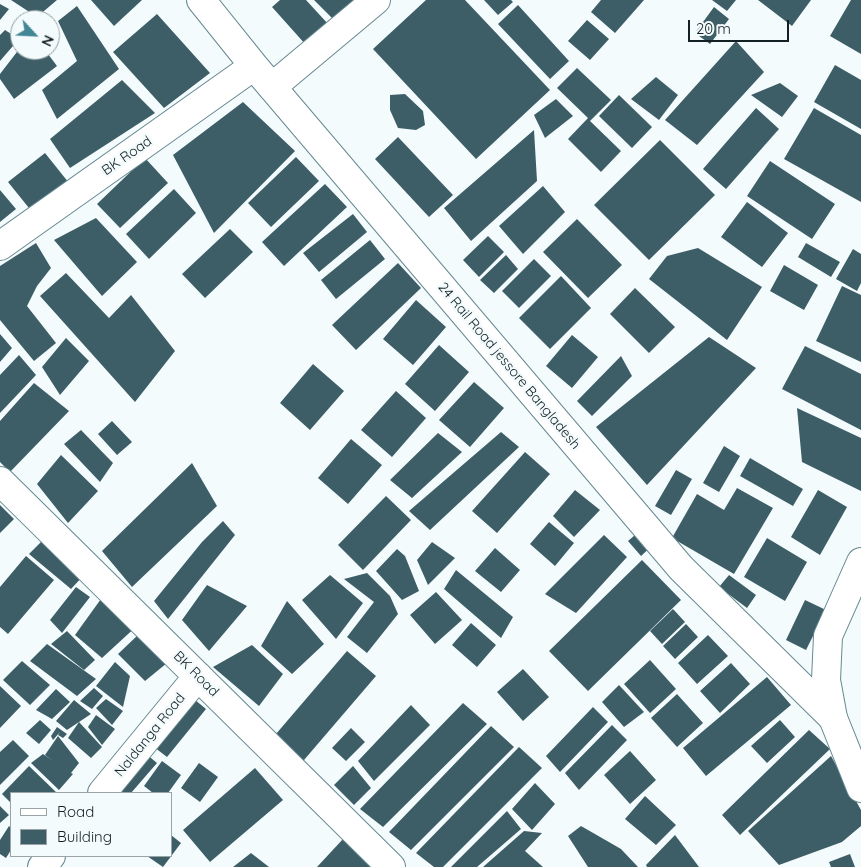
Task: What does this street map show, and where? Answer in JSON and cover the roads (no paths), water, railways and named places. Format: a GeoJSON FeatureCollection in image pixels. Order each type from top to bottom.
{"type":"FeatureCollection","features":[{"type":"Feature","properties":{"kind":"main road","name":"24 Rail Road jessore Bangladesh"},"geometry":{"type":"LineString","coordinates":[[201,0],[254,66],[681,568],[834,718]]}},
{"type":"Feature","properties":{"kind":"main road"},"geometry":{"type":"LineString","coordinates":[[272,87],[376,0]]}},
{"type":"Feature","properties":{"kind":"main road","name":"BK Road"},"geometry":{"type":"LineString","coordinates":[[0,246],[254,66]]}},
{"type":"Feature","properties":{"kind":"main road","name":"BK Road"},"geometry":{"type":"LineString","coordinates":[[0,481],[391,867]]}},
{"type":"Feature","properties":{"kind":"main road"},"geometry":{"type":"LineString","coordinates":[[861,562],[828,636],[826,680],[834,718],[861,788]]}},
{"type":"Feature","properties":{"kind":"main road","name":"Naldanga Road"},"geometry":{"type":"LineString","coordinates":[[103,792],[198,676]]}},
{"type":"Feature","properties":{"kind":"main road"},"geometry":{"type":"LineString","coordinates":[[42,867],[50,857]]}}]}
